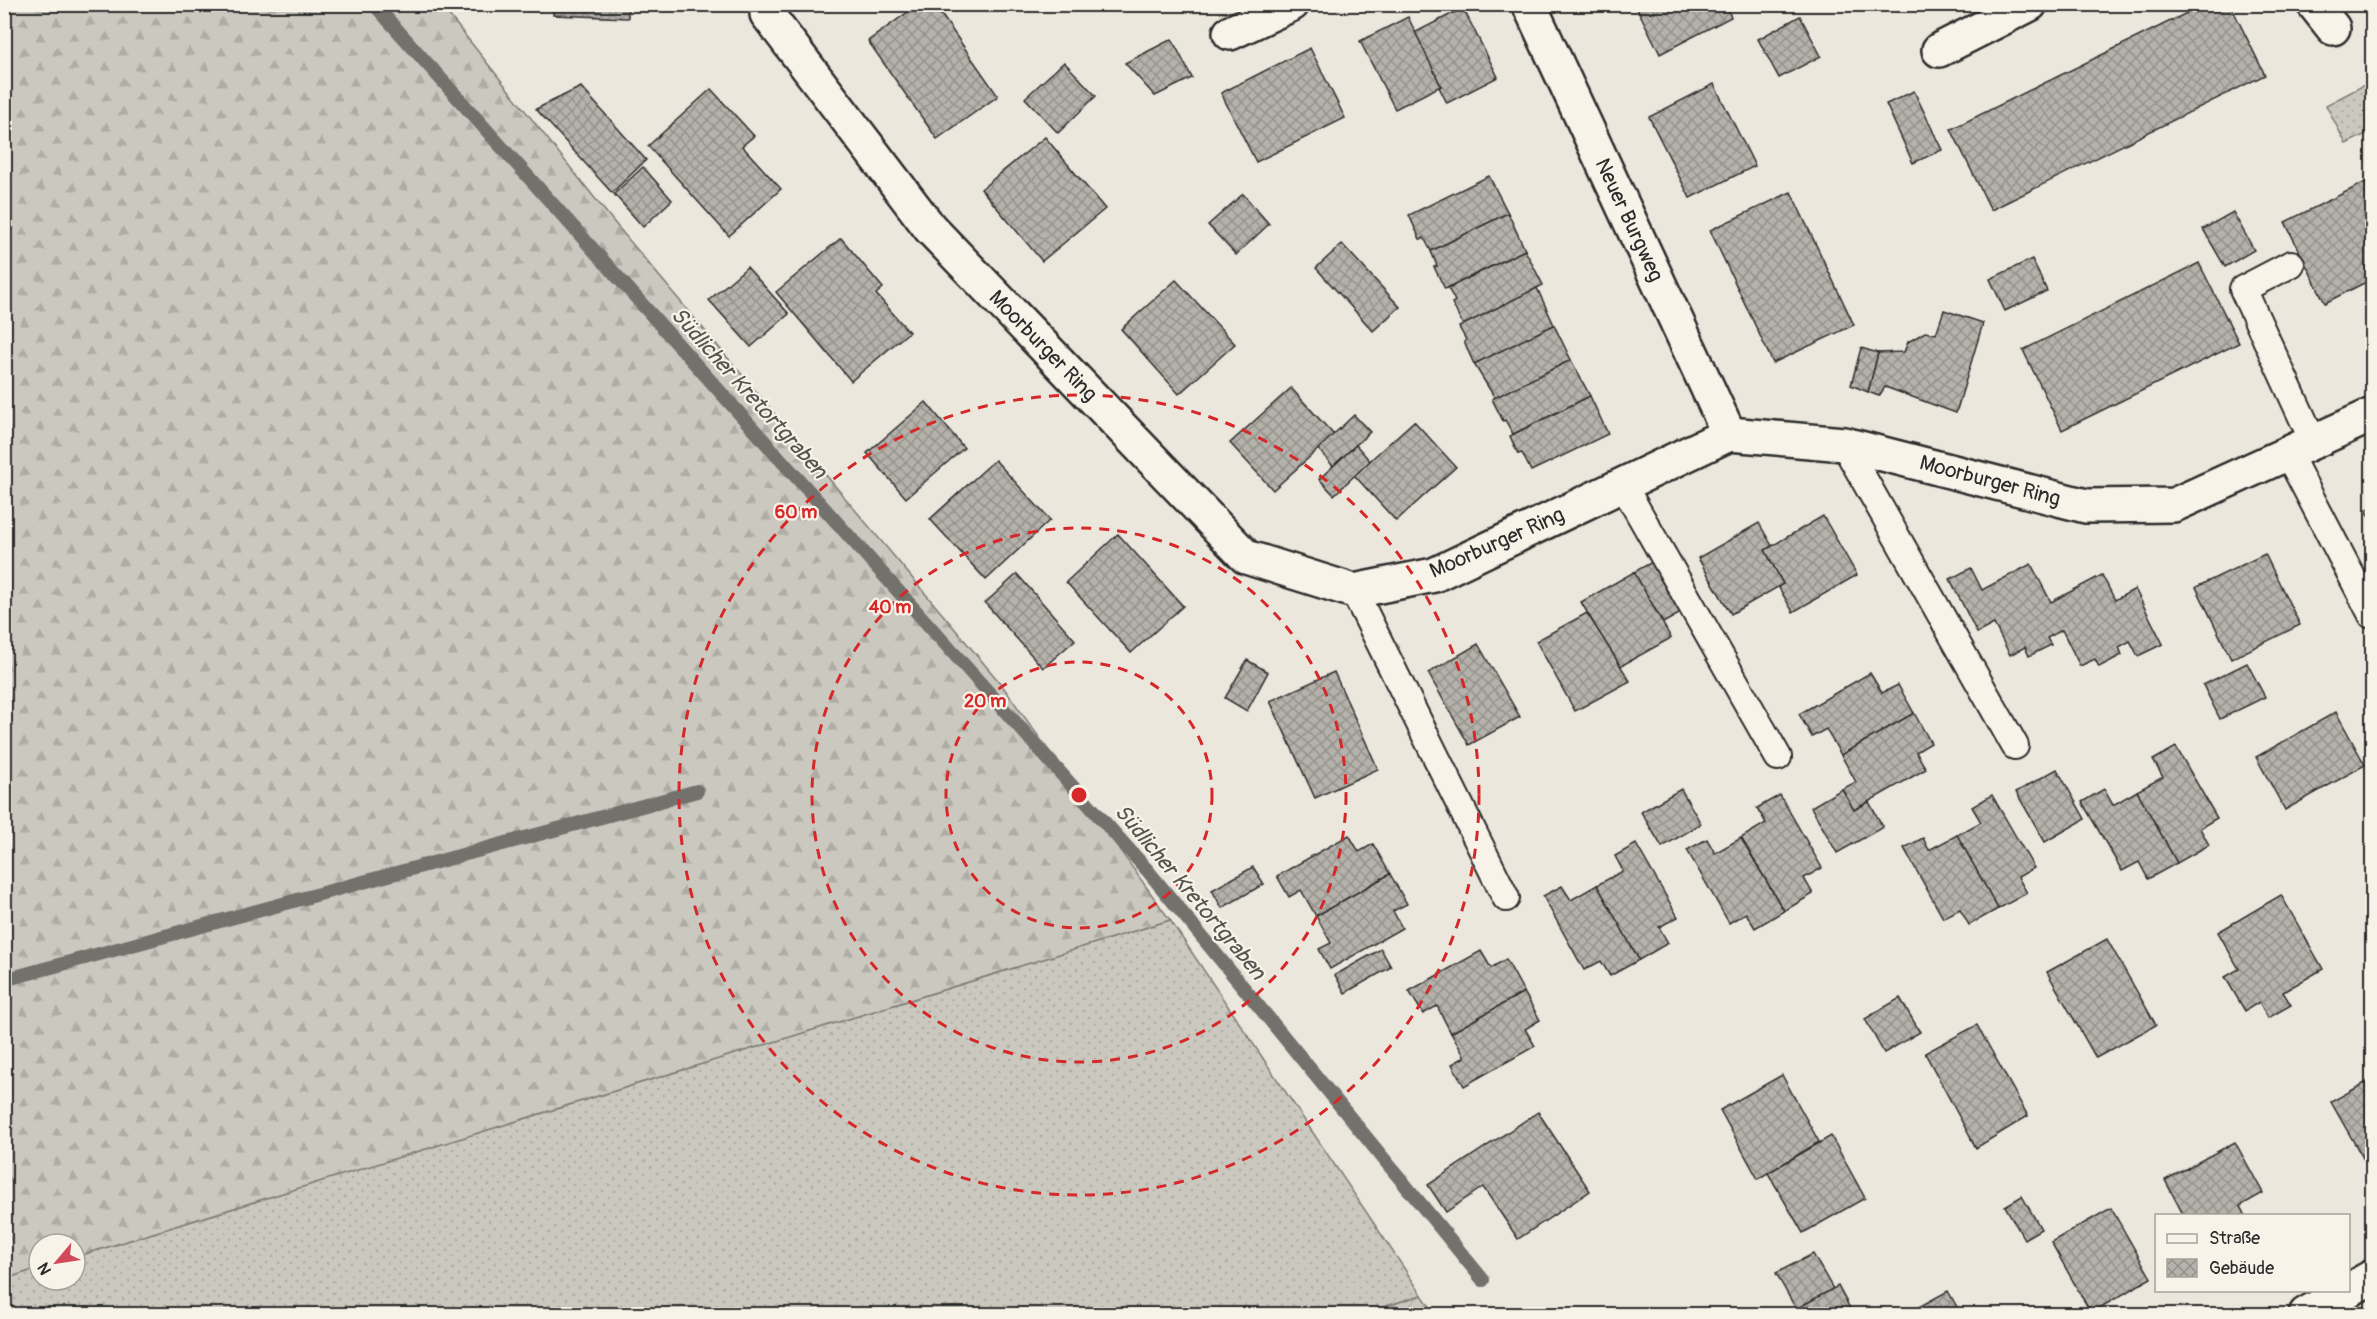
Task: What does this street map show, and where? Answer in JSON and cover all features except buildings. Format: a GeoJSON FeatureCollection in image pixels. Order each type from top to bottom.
{"type":"FeatureCollection","features":[{"type":"Feature","properties":{"kind":"street","name":"Moorburger Ring"},"geometry":{"type":"LineString","coordinates":[[767,4],[767,14],[930,228],[1246,557],[1354,591],[1434,575],[1729,434],[1844,444],[2086,506],[2174,505],[2373,414]]}},
{"type":"Feature","properties":{"kind":"street"},"geometry":{"type":"LineString","coordinates":[[1230,33],[1292,4]]}},
{"type":"Feature","properties":{"kind":"street","name":"Neuer Burgweg"},"geometry":{"type":"LineString","coordinates":[[1529,4],[1729,434]]}},
{"type":"Feature","properties":{"kind":"street"},"geometry":{"type":"LineString","coordinates":[[1939,51],[2030,4]]}},
{"type":"Feature","properties":{"kind":"street"},"geometry":{"type":"LineString","coordinates":[[2350,1290],[2373,1277]]}},
{"type":"Feature","properties":{"kind":"street"},"geometry":{"type":"LineString","coordinates":[[2306,1314],[2346,1292]]}},
{"type":"Feature","properties":{"kind":"lane"},"geometry":{"type":"LineString","coordinates":[[2291,264],[2243,289],[2300,447],[2373,615]]}},
{"type":"Feature","properties":{"kind":"lane"},"geometry":{"type":"LineString","coordinates":[[1844,444],[2015,746]]}},
{"type":"Feature","properties":{"kind":"lane"},"geometry":{"type":"LineString","coordinates":[[1623,485],[1778,757]]}},
{"type":"Feature","properties":{"kind":"lane"},"geometry":{"type":"LineString","coordinates":[[1354,591],[1506,898]]}},
{"type":"Feature","properties":{"kind":"green space"},"geometry":{"type":"Polygon","coordinates":[[[5,4],[441,5],[613,221],[1001,684],[1170,920],[87,1253],[87,1232],[27,1232],[27,1272],[5,1279],[5,4]]]}},
{"type":"Feature","properties":{"kind":"green space"},"geometry":{"type":"Polygon","coordinates":[[[2372,81],[2372,131],[2346,144],[2326,105],[2372,81]]]}},
{"type":"Feature","properties":{"kind":"green space"},"geometry":{"type":"Polygon","coordinates":[[[1170,920],[1422,1295],[1361,1314],[5,1314],[5,1279],[27,1272],[27,1292],[87,1292],[87,1253],[1170,920]]]}},
{"type":"Feature","properties":{"kind":"green space"},"geometry":{"type":"Polygon","coordinates":[[[1422,1295],[1435,1314],[1361,1314],[1422,1295]]]}},
{"type":"Feature","properties":{"kind":"waterway","name":"Südlicher Kretortgraben"},"geometry":{"type":"LineString","coordinates":[[374,4],[1148,871],[1483,1280]]}},
{"type":"Feature","properties":{"kind":"waterway"},"geometry":{"type":"LineString","coordinates":[[4,980],[697,791]]}}]}
